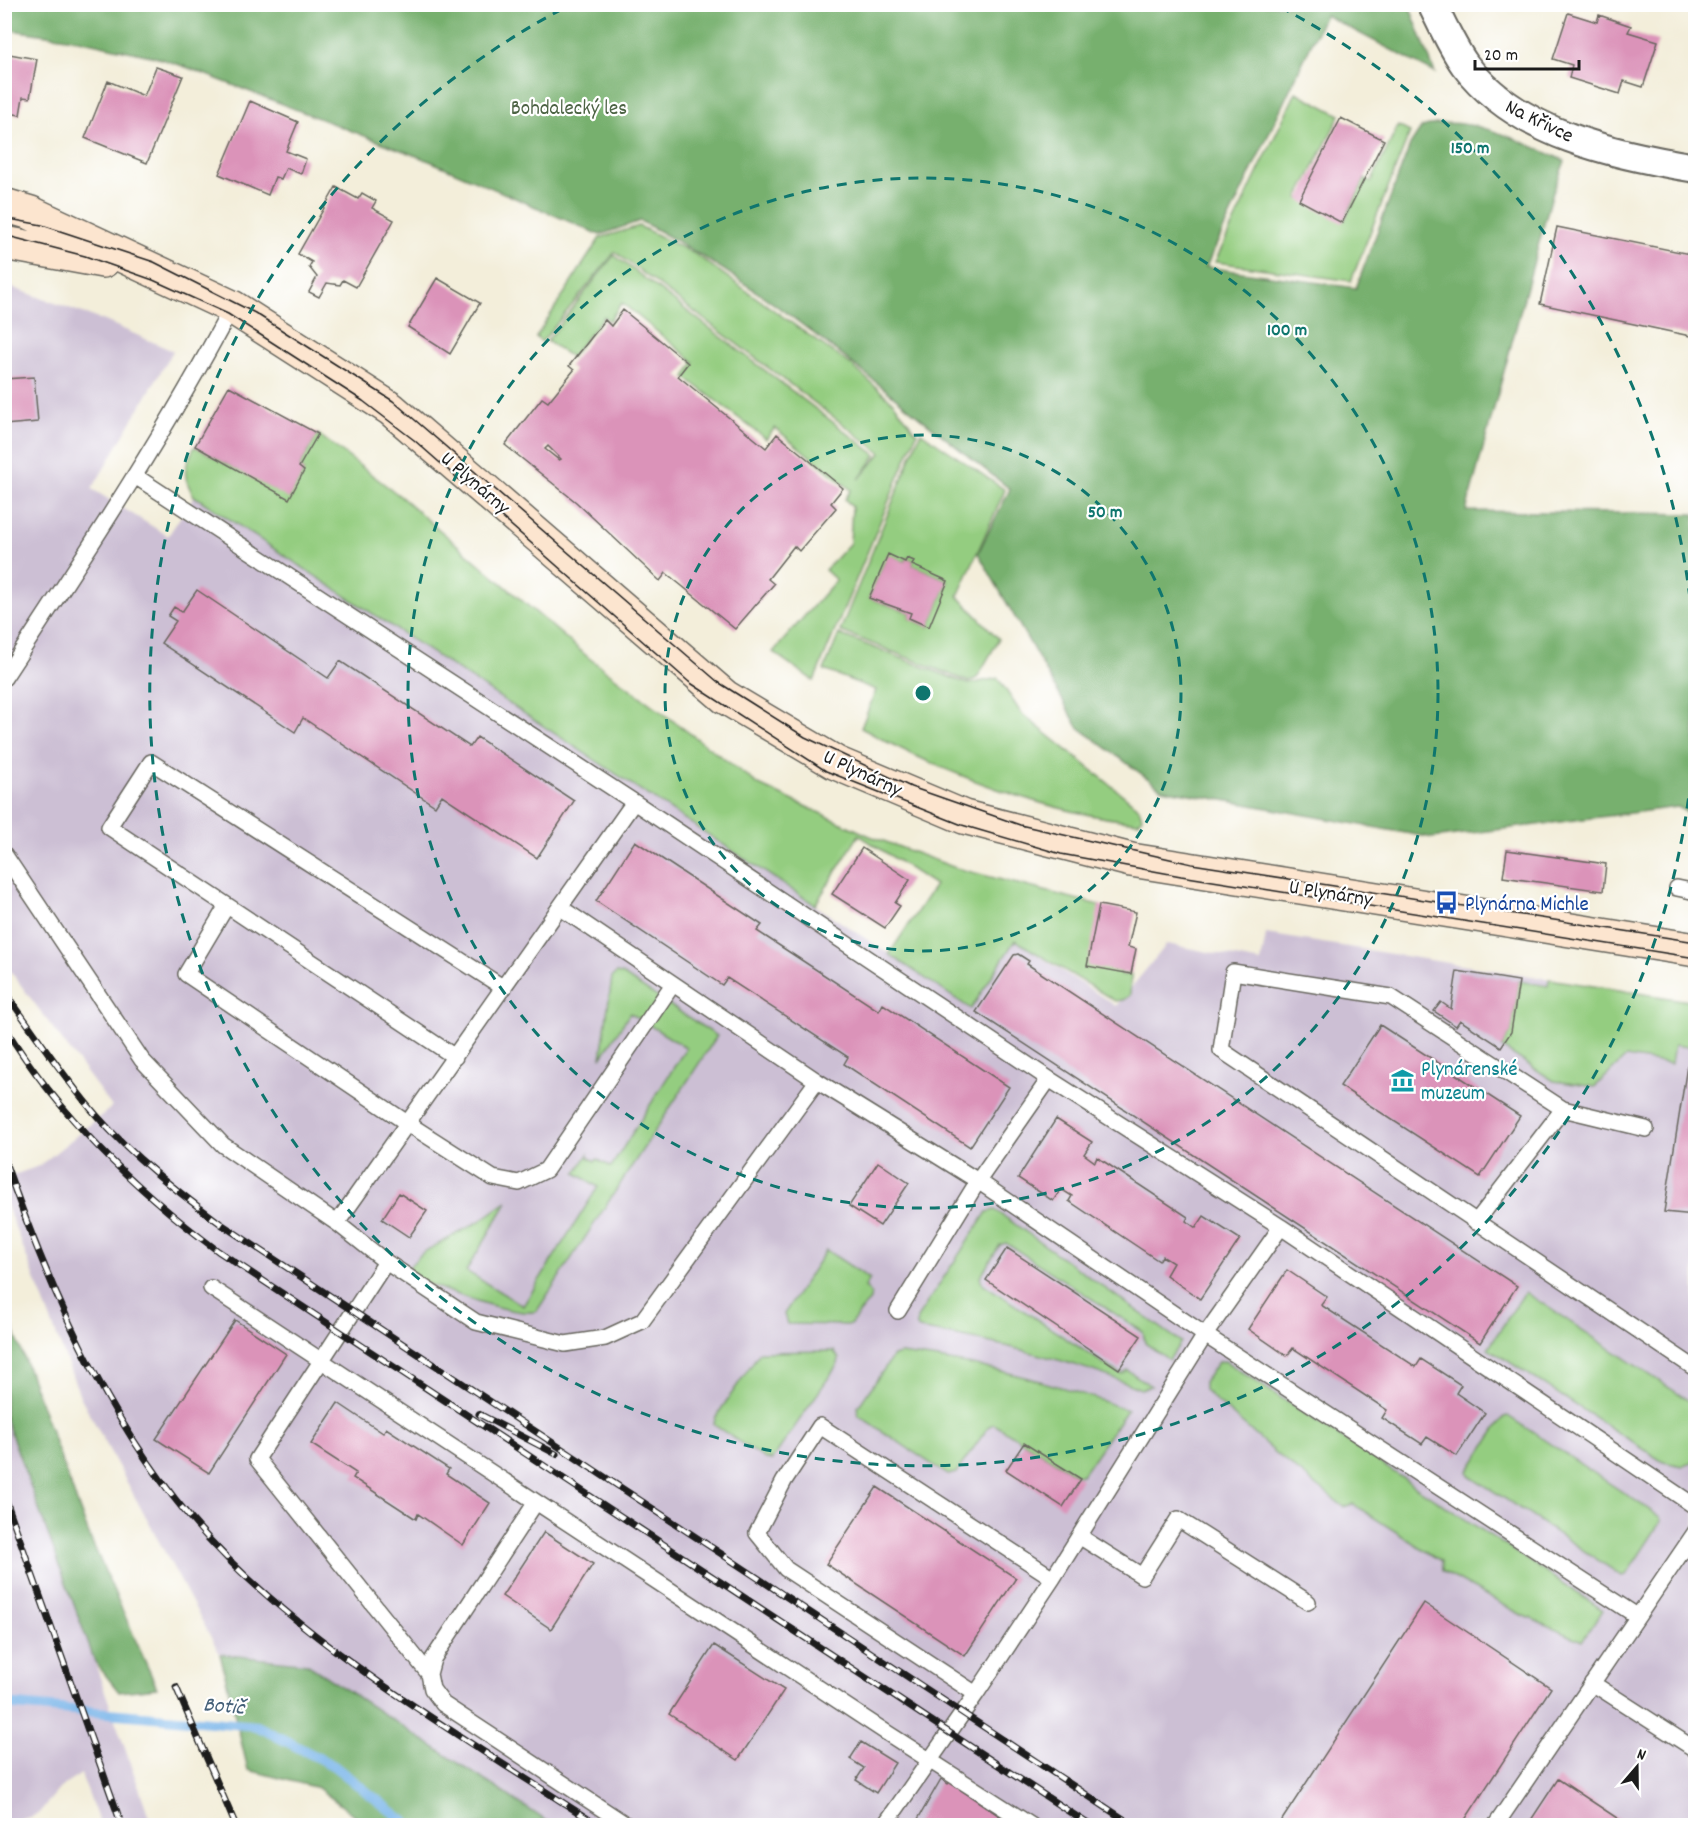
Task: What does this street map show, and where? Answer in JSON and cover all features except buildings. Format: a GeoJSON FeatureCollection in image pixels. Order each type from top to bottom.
{"type":"FeatureCollection","features":[{"type":"Feature","properties":{"kind":"street","name":"Na Křivce"},"geometry":{"type":"LineString","coordinates":[[1432,4],[1464,65],[1495,97],[1547,128],[1578,140],[1663,163],[1695,168]]}},
{"type":"Feature","properties":{"kind":"street","name":"U Plynárny"},"geometry":{"type":"LineString","coordinates":[[4,205],[31,213],[232,307],[391,409],[725,697],[836,763],[964,817],[1131,860],[1695,950]]}},
{"type":"Feature","properties":{"kind":"street","name":"U Plynárny"},"geometry":{"type":"LineString","coordinates":[[4,243],[85,255],[170,279]]}},
{"type":"Feature","properties":{"kind":"lane"},"geometry":{"type":"LineString","coordinates":[[4,235],[85,255]]}},
{"type":"Feature","properties":{"kind":"lane"},"geometry":{"type":"LineString","coordinates":[[4,678],[135,476],[205,358],[232,307]]}},
{"type":"Feature","properties":{"kind":"lane"},"geometry":{"type":"LineString","coordinates":[[135,476],[634,802],[1049,1079],[1281,1227],[1695,1507]]}},
{"type":"Feature","properties":{"kind":"lane"},"geometry":{"type":"LineString","coordinates":[[455,1057],[226,907],[109,827],[151,762],[504,988]]}},
{"type":"Feature","properties":{"kind":"lane"},"geometry":{"type":"LineString","coordinates":[[337,1223],[634,802]]}},
{"type":"Feature","properties":{"kind":"lane"},"geometry":{"type":"LineString","coordinates":[[4,854],[142,1060],[223,1145],[337,1223],[386,1262],[476,1322],[565,1344],[605,1338],[642,1321],[817,1081]]}},
{"type":"Feature","properties":{"kind":"lane"},"geometry":{"type":"LineString","coordinates":[[1677,888],[1695,892]]}},
{"type":"Feature","properties":{"kind":"lane"},"geometry":{"type":"LineString","coordinates":[[226,907],[186,974],[406,1123],[493,1178],[519,1183],[546,1170],[673,984]]}},
{"type":"Feature","properties":{"kind":"lane"},"geometry":{"type":"LineString","coordinates":[[561,908],[817,1081],[978,1181],[1205,1335],[1638,1617]]}},
{"type":"Feature","properties":{"kind":"lane"},"geometry":{"type":"LineString","coordinates":[[1646,1129],[1563,1109],[1391,997],[1233,972],[1221,1050],[1695,1369]]}},
{"type":"Feature","properties":{"kind":"lane"},"geometry":{"type":"LineString","coordinates":[[898,1311],[978,1181],[1049,1079]]}},
{"type":"Feature","properties":{"kind":"lane"},"geometry":{"type":"LineString","coordinates":[[1476,1222],[1563,1109]]}},
{"type":"Feature","properties":{"kind":"lane"},"geometry":{"type":"LineString","coordinates":[[884,1826],[1053,1578],[1205,1335],[1281,1227]]}},
{"type":"Feature","properties":{"kind":"lane"},"geometry":{"type":"LineString","coordinates":[[386,1262],[257,1459],[429,1674]]}},
{"type":"Feature","properties":{"kind":"lane"},"geometry":{"type":"LineString","coordinates":[[211,1288],[1032,1826]]}},
{"type":"Feature","properties":{"kind":"lane"},"geometry":{"type":"LineString","coordinates":[[976,1694],[786,1569],[757,1533],[784,1481],[820,1426],[1053,1578]]}},
{"type":"Feature","properties":{"kind":"lane"},"geometry":{"type":"LineString","coordinates":[[536,1502],[433,1659],[429,1674],[432,1689],[443,1704],[628,1826]]}},
{"type":"Feature","properties":{"kind":"lane"},"geometry":{"type":"LineString","coordinates":[[1079,1536],[1142,1576],[1178,1519],[1308,1602]]}},
{"type":"Feature","properties":{"kind":"lane"},"geometry":{"type":"LineString","coordinates":[[1495,1826],[1695,1531]]}},
{"type":"Feature","properties":{"kind":"lane"},"geometry":{"type":"LineString","coordinates":[[1592,1683],[1695,1750]]}},
{"type":"Feature","properties":{"kind":"shaded area","name":"Plynárna Michle"},"geometry":{"type":"Polygon","coordinates":[[[5,285],[105,321],[173,351],[92,489],[168,536],[194,496],[971,1008],[1010,937],[1116,1006],[1167,944],[1261,962],[1266,934],[1695,1002],[1695,1825],[553,1825],[307,1664],[220,1654],[80,1396],[5,1201],[5,1178],[39,1166],[112,1107],[5,964],[5,285]]]}},
{"type":"Feature","properties":{"kind":"shaded area"},"geometry":{"type":"Polygon","coordinates":[[[4,1417],[64,1575],[152,1825],[100,1825],[81,1774],[60,1788],[38,1814],[5,1825],[4,1417]]]}},
{"type":"Feature","properties":{"kind":"green space","name":"Bohdalecký les"},"geometry":{"type":"Polygon","coordinates":[[[5,4],[1409,5],[1435,73],[1325,15],[1206,267],[1356,288],[1410,145],[1422,127],[1459,124],[1477,127],[1514,138],[1565,161],[1552,195],[1466,511],[1695,514],[1695,818],[1678,807],[1433,838],[1162,789],[1078,727],[978,553],[1010,489],[831,346],[738,279],[640,221],[600,235],[432,162],[186,67],[155,57],[74,39],[5,29],[5,4]]]}},
{"type":"Feature","properties":{"kind":"green space"},"geometry":{"type":"Polygon","coordinates":[[[1296,92],[1340,115],[1298,198],[1344,221],[1365,179],[1371,182],[1398,126],[1410,132],[1351,281],[1215,262],[1296,92]]]}},
{"type":"Feature","properties":{"kind":"green space"},"geometry":{"type":"Polygon","coordinates":[[[639,226],[695,254],[851,365],[893,402],[917,433],[814,681],[773,652],[836,580],[825,570],[850,543],[852,507],[845,499],[851,490],[775,428],[766,439],[685,377],[694,362],[622,303],[609,321],[604,316],[571,357],[547,341],[614,255],[876,455],[859,479],[881,453],[615,252],[542,342],[536,337],[600,238],[639,226]]]}},
{"type":"Feature","properties":{"kind":"green space"},"geometry":{"type":"Polygon","coordinates":[[[921,432],[1005,490],[958,596],[999,639],[977,678],[969,682],[840,631],[921,432]],[[888,555],[869,598],[911,613],[909,618],[929,627],[948,581],[912,565],[914,561],[907,558],[905,562],[888,555]]]}},
{"type":"Feature","properties":{"kind":"green space"},"geometry":{"type":"Polygon","coordinates":[[[318,434],[400,496],[589,658],[759,785],[870,836],[956,868],[1099,905],[1122,975],[1131,974],[1130,995],[1123,1000],[1115,1001],[1015,940],[971,1009],[889,954],[935,885],[859,835],[815,905],[194,496],[187,482],[186,466],[195,446],[289,498],[304,471],[299,467],[318,434]]]}},
{"type":"Feature","properties":{"kind":"green space"},"geometry":{"type":"Polygon","coordinates":[[[839,634],[969,684],[998,678],[1021,713],[1139,808],[1142,817],[1139,822],[1105,818],[1033,801],[960,775],[861,728],[876,690],[824,670],[839,634]]]}},
{"type":"Feature","properties":{"kind":"green space"},"geometry":{"type":"Polygon","coordinates":[[[616,973],[622,974],[717,1036],[537,1311],[527,1312],[494,1306],[411,1278],[409,1267],[422,1253],[478,1222],[508,1201],[466,1271],[523,1306],[598,1187],[576,1173],[588,1154],[588,1157],[595,1161],[597,1159],[611,1167],[686,1048],[630,1013],[601,1058],[612,977],[616,973]]]}},
{"type":"Feature","properties":{"kind":"green space"},"geometry":{"type":"Polygon","coordinates":[[[1549,979],[1695,1002],[1695,1048],[1674,1045],[1671,1064],[1626,1057],[1595,1087],[1554,1081],[1501,1047],[1511,1032],[1519,981],[1548,986],[1549,979]]]}},
{"type":"Feature","properties":{"kind":"green space"},"geometry":{"type":"Polygon","coordinates":[[[995,1210],[1181,1342],[1169,1360],[1145,1343],[1143,1332],[1006,1243],[1000,1245],[980,1277],[982,1283],[1118,1373],[1122,1374],[1127,1370],[1151,1386],[1141,1389],[1059,1360],[917,1327],[917,1318],[987,1212],[995,1210]]]}},
{"type":"Feature","properties":{"kind":"green space"},"geometry":{"type":"Polygon","coordinates":[[[826,1250],[870,1279],[865,1287],[871,1294],[870,1300],[850,1325],[787,1324],[784,1314],[826,1250]]]}},
{"type":"Feature","properties":{"kind":"green space"},"geometry":{"type":"Polygon","coordinates":[[[1525,1292],[1695,1405],[1695,1462],[1683,1466],[1663,1462],[1488,1348],[1525,1292]]]}},
{"type":"Feature","properties":{"kind":"green space"},"geometry":{"type":"Polygon","coordinates":[[[5,1306],[89,1535],[157,1688],[119,1692],[95,1662],[5,1417],[5,1306]]]}},
{"type":"Feature","properties":{"kind":"green space"},"geometry":{"type":"Polygon","coordinates":[[[834,1351],[839,1359],[838,1364],[772,1460],[765,1459],[714,1425],[715,1418],[760,1352],[834,1351]]]}},
{"type":"Feature","properties":{"kind":"green space"},"geometry":{"type":"Polygon","coordinates":[[[901,1354],[959,1362],[1015,1374],[1071,1390],[1127,1410],[1082,1475],[1076,1475],[994,1424],[989,1426],[956,1473],[948,1475],[858,1415],[858,1407],[893,1356],[901,1354]]]}},
{"type":"Feature","properties":{"kind":"green space"},"geometry":{"type":"Polygon","coordinates":[[[1225,1361],[1603,1610],[1582,1641],[1518,1613],[1442,1571],[1441,1561],[1353,1504],[1344,1507],[1277,1454],[1204,1390],[1204,1382],[1218,1362],[1225,1361]]]}},
{"type":"Feature","properties":{"kind":"green space"},"geometry":{"type":"Polygon","coordinates":[[[1508,1416],[1660,1517],[1661,1521],[1626,1575],[1622,1576],[1469,1475],[1468,1471],[1504,1417],[1508,1416]]]}},
{"type":"Feature","properties":{"kind":"green space"},"geometry":{"type":"Polygon","coordinates":[[[220,1654],[307,1664],[553,1825],[367,1825],[318,1788],[248,1770],[220,1654]]]}},
{"type":"Feature","properties":{"kind":"waterway","name":"Botič"},"geometry":{"type":"LineString","coordinates":[[4,1704],[257,1726],[334,1766],[410,1826]]}},
{"type":"Feature","properties":{"kind":"tram line"},"geometry":{"type":"LineString","coordinates":[[4,218],[42,225],[154,262],[255,313],[393,401],[718,682],[805,737],[911,787],[1020,825],[1192,864],[1696,942]]}},
{"type":"Feature","properties":{"kind":"tram line"},"geometry":{"type":"LineString","coordinates":[[4,235],[85,256],[153,280],[228,314],[363,401],[414,440],[689,682],[826,771],[962,825],[1061,854],[1181,876],[1696,958]]}},
{"type":"Feature","properties":{"kind":"railway"},"geometry":{"type":"LineString","coordinates":[[4,991],[72,1086],[97,1116],[125,1146],[221,1224],[1134,1826]]}},
{"type":"Feature","properties":{"kind":"railway"},"geometry":{"type":"LineString","coordinates":[[4,1026],[49,1090],[100,1149],[157,1202],[218,1251],[1091,1826]]}},
{"type":"Feature","properties":{"kind":"railway"},"geometry":{"type":"LineString","coordinates":[[4,1159],[45,1267],[94,1372],[122,1423],[154,1471],[189,1516],[228,1559],[269,1597],[359,1668],[599,1826]]}},
{"type":"Feature","properties":{"kind":"railway"},"geometry":{"type":"LineString","coordinates":[[479,1414],[556,1454]]}},
{"type":"Feature","properties":{"kind":"railway"},"geometry":{"type":"LineString","coordinates":[[4,1495],[122,1826]]}},
{"type":"Feature","properties":{"kind":"railway"},"geometry":{"type":"LineString","coordinates":[[176,1687],[236,1826]]}},
{"type":"Feature","properties":{"kind":"place","name":"Plynárna Michle"},"geometry":{"type":"Point","coordinates":[1447,903]}},
{"type":"Feature","properties":{"kind":"place","name":"Plynárenské muzeum"},"geometry":{"type":"Point","coordinates":[1403,1080]}}]}
